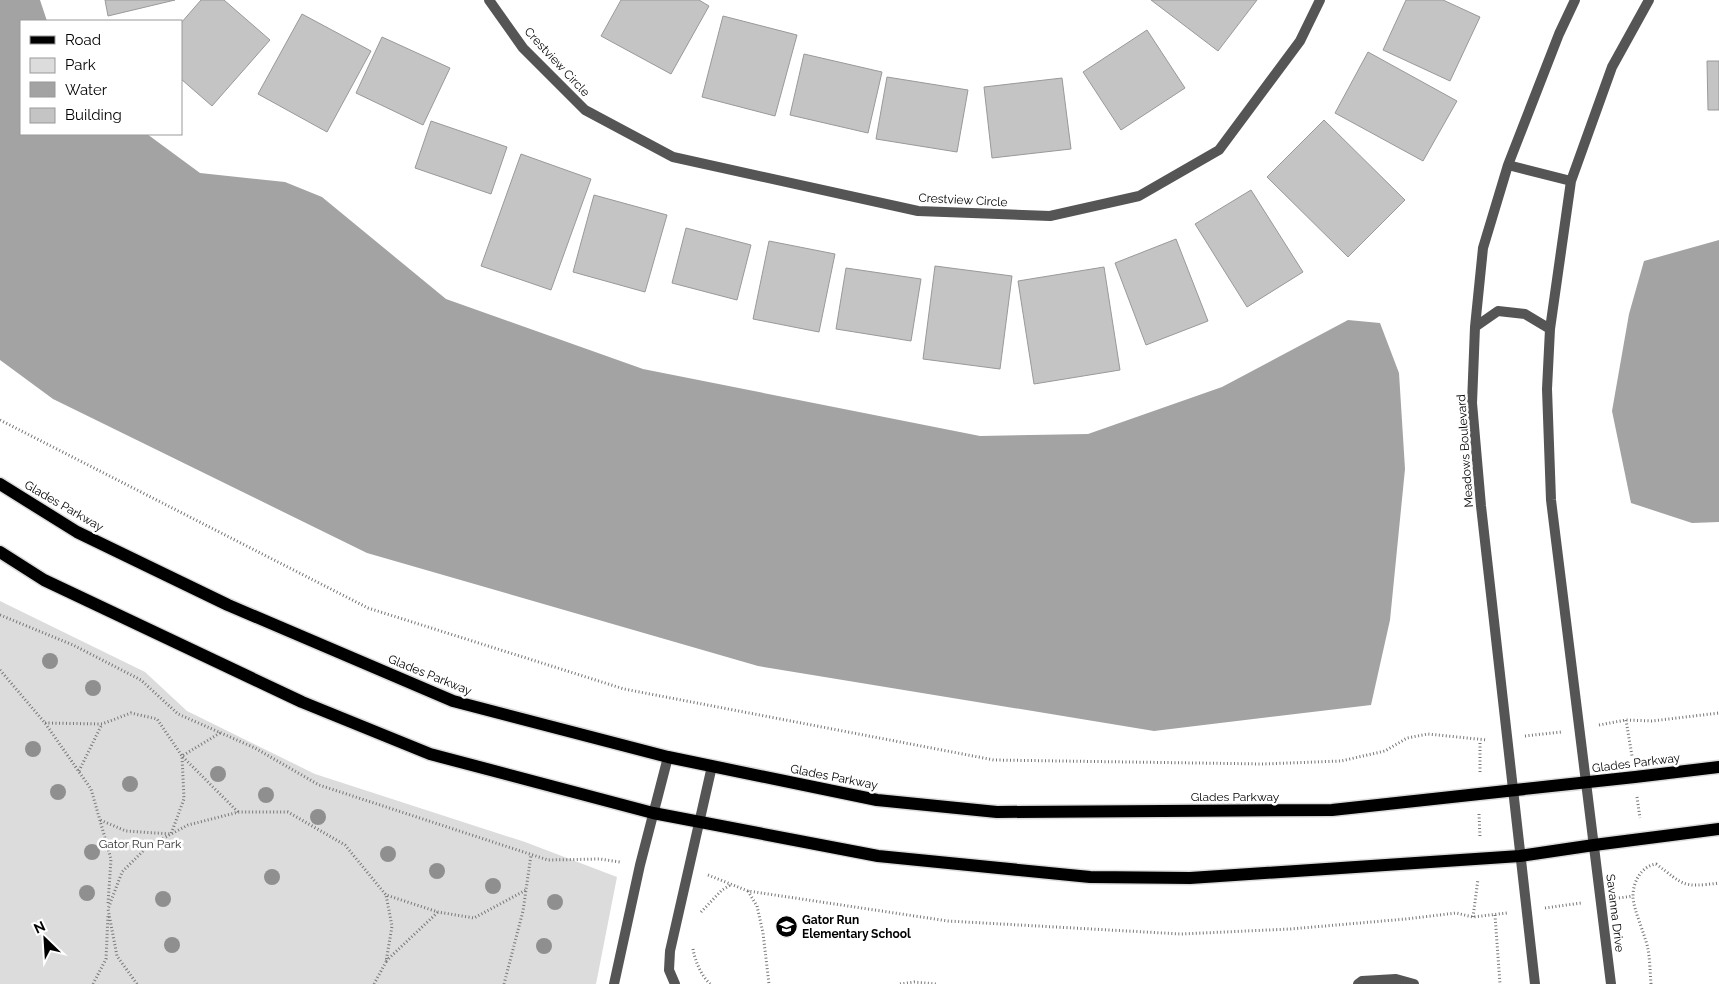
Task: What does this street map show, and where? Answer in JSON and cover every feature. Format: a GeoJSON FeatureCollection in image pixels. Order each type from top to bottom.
{"type":"FeatureCollection","features":[{"type":"Feature","properties":{"kind":"main road","name":"Glades Parkway"},"geometry":{"type":"LineString","coordinates":[[0,484],[76,532],[228,605],[453,701],[668,756],[877,800],[997,812],[1332,810],[1719,767]]}},
{"type":"Feature","properties":{"kind":"main road"},"geometry":{"type":"LineString","coordinates":[[0,552],[44,580],[302,702],[430,754],[653,813],[878,856],[1090,876],[1190,878],[1480,860],[1719,829]]}},
{"type":"Feature","properties":{"kind":"street","name":"Crestview Circle"},"geometry":{"type":"LineString","coordinates":[[489,0],[523,48],[585,110],[673,157],[918,211],[1050,216],[1139,196],[1219,150],[1300,41],[1320,0]]}},
{"type":"Feature","properties":{"kind":"street","name":"Meadows Boulevard"},"geometry":{"type":"LineString","coordinates":[[1520,856],[1480,506],[1472,403],[1475,327],[1483,248],[1508,165],[1559,34],[1575,0]]}},
{"type":"Feature","properties":{"kind":"street"},"geometry":{"type":"LineString","coordinates":[[1594,845],[1550,500],[1546,389],[1550,329],[1571,182],[1612,66],[1649,0]]}},
{"type":"Feature","properties":{"kind":"street"},"geometry":{"type":"LineString","coordinates":[[1508,165],[1571,182]]}},
{"type":"Feature","properties":{"kind":"street"},"geometry":{"type":"LineString","coordinates":[[1475,327],[1498,311],[1525,314],[1550,329]]}},
{"type":"Feature","properties":{"kind":"street"},"geometry":{"type":"LineString","coordinates":[[614,984],[640,865],[668,756]]}},
{"type":"Feature","properties":{"kind":"street"},"geometry":{"type":"LineString","coordinates":[[675,984],[669,970],[670,951],[712,766]]}},
{"type":"Feature","properties":{"kind":"street","name":"Savanna Drive"},"geometry":{"type":"LineString","coordinates":[[1594,845],[1611,984]]}},
{"type":"Feature","properties":{"kind":"street"},"geometry":{"type":"LineString","coordinates":[[1520,856],[1535,984]]}},
{"type":"Feature","properties":{"kind":"street"},"geometry":{"type":"LineString","coordinates":[[1358,984],[1362,981],[1396,979],[1414,984]]}},
{"type":"Feature","properties":{"kind":"path"},"geometry":{"type":"LineString","coordinates":[[0,420],[368,608],[624,690],[994,760],[1263,764],[1341,761],[1385,751],[1407,738],[1428,734],[1480,741],[1579,729],[1626,720],[1652,721],[1719,713]]}},
{"type":"Feature","properties":{"kind":"path"},"geometry":{"type":"LineString","coordinates":[[0,615],[73,645],[141,680],[178,714],[255,748],[319,785],[548,860],[600,859],[640,865]]}},
{"type":"Feature","properties":{"kind":"path"},"geometry":{"type":"LineString","coordinates":[[0,670],[45,722],[91,788],[111,859],[106,959],[93,984]]}},
{"type":"Feature","properties":{"kind":"path"},"geometry":{"type":"LineString","coordinates":[[45,722],[102,724],[131,713],[157,719],[182,756],[239,812]]}},
{"type":"Feature","properties":{"kind":"path"},"geometry":{"type":"LineString","coordinates":[[79,771],[102,724]]}},
{"type":"Feature","properties":{"kind":"path"},"geometry":{"type":"LineString","coordinates":[[182,756],[220,732]]}},
{"type":"Feature","properties":{"kind":"path"},"geometry":{"type":"LineString","coordinates":[[1473,917],[1480,860],[1480,741]]}},
{"type":"Feature","properties":{"kind":"path"},"geometry":{"type":"LineString","coordinates":[[171,834],[184,799],[182,756]]}},
{"type":"Feature","properties":{"kind":"path"},"geometry":{"type":"LineString","coordinates":[[137,984],[117,956],[108,909],[122,872],[147,847],[188,825],[239,812],[288,812],[344,845],[386,895],[392,926],[386,962]]}},
{"type":"Feature","properties":{"kind":"path"},"geometry":{"type":"LineString","coordinates":[[100,820],[126,831],[171,834]]}},
{"type":"Feature","properties":{"kind":"path"},"geometry":{"type":"LineString","coordinates":[[504,984],[523,911],[531,855]]}},
{"type":"Feature","properties":{"kind":"path"},"geometry":{"type":"LineString","coordinates":[[1652,984],[1648,950],[1633,896],[1641,872],[1649,865],[1656,864],[1674,879],[1686,885],[1699,886],[1719,883]]}},
{"type":"Feature","properties":{"kind":"path"},"geometry":{"type":"LineString","coordinates":[[687,870],[715,877],[748,891],[948,921],[1181,934],[1290,929],[1456,913],[1473,917],[1633,896]]}},
{"type":"Feature","properties":{"kind":"path"},"geometry":{"type":"LineString","coordinates":[[699,916],[703,909],[722,890],[732,884]]}},
{"type":"Feature","properties":{"kind":"path"},"geometry":{"type":"LineString","coordinates":[[386,895],[438,912],[474,918],[526,890]]}},
{"type":"Feature","properties":{"kind":"path"},"geometry":{"type":"LineString","coordinates":[[748,891],[757,906],[763,933],[769,984]]}},
{"type":"Feature","properties":{"kind":"path"},"geometry":{"type":"LineString","coordinates":[[374,984],[386,962],[438,912]]}},
{"type":"Feature","properties":{"kind":"path"},"geometry":{"type":"LineString","coordinates":[[1495,914],[1500,984]]}},
{"type":"Feature","properties":{"kind":"path"},"geometry":{"type":"LineString","coordinates":[[691,944],[695,958],[705,979],[710,984]]}},
{"type":"Feature","properties":{"kind":"path"},"geometry":{"type":"LineString","coordinates":[[900,984],[914,982],[936,984]]}},
{"type":"Feature","properties":{"kind":"green space","name":"Gator Run Park"},"geometry":{"type":"Polygon","coordinates":[[[0,601],[145,672],[187,711],[315,774],[525,842],[617,877],[596,984],[0,984],[0,601]]]}},
{"type":"Feature","properties":{"kind":"water"},"geometry":{"type":"Polygon","coordinates":[[[0,0],[40,0],[47,20],[20,20],[20,135],[148,135],[200,173],[285,182],[322,197],[446,299],[643,369],[980,436],[1088,434],[1222,387],[1348,320],[1380,323],[1399,373],[1405,469],[1390,620],[1371,705],[1154,731],[758,666],[367,553],[53,399],[0,360],[0,0]]]}},
{"type":"Feature","properties":{"kind":"water"},"geometry":{"type":"Polygon","coordinates":[[[1719,240],[1719,522],[1692,523],[1631,503],[1612,411],[1629,314],[1644,261],[1719,240]]]}},
{"type":"Feature","properties":{"kind":"building"},"geometry":{"type":"Polygon","coordinates":[[[105,0],[175,0],[108,16],[105,0]]]}},
{"type":"Feature","properties":{"kind":"building"},"geometry":{"type":"Polygon","coordinates":[[[201,0],[224,0],[270,40],[212,106],[182,80],[182,22],[201,0]]]}},
{"type":"Feature","properties":{"kind":"building"},"geometry":{"type":"Polygon","coordinates":[[[621,0],[699,0],[709,6],[671,74],[601,36],[621,0]]]}},
{"type":"Feature","properties":{"kind":"building"},"geometry":{"type":"Polygon","coordinates":[[[1151,0],[1257,0],[1218,51],[1151,0]]]}},
{"type":"Feature","properties":{"kind":"building"},"geometry":{"type":"Polygon","coordinates":[[[1406,0],[1443,0],[1480,17],[1450,81],[1383,50],[1406,0]]]}},
{"type":"Feature","properties":{"kind":"building"},"geometry":{"type":"Polygon","coordinates":[[[302,14],[371,51],[327,132],[258,94],[302,14]]]}},
{"type":"Feature","properties":{"kind":"building"},"geometry":{"type":"Polygon","coordinates":[[[723,16],[797,35],[775,116],[702,97],[723,16]]]}},
{"type":"Feature","properties":{"kind":"building"},"geometry":{"type":"Polygon","coordinates":[[[1147,30],[1185,88],[1121,130],[1083,72],[1147,30]]]}},
{"type":"Feature","properties":{"kind":"building"},"geometry":{"type":"Polygon","coordinates":[[[382,37],[450,68],[423,125],[356,93],[382,37]]]}},
{"type":"Feature","properties":{"kind":"building"},"geometry":{"type":"Polygon","coordinates":[[[1368,52],[1457,101],[1423,161],[1335,113],[1368,52]]]}},
{"type":"Feature","properties":{"kind":"building"},"geometry":{"type":"Polygon","coordinates":[[[804,54],[882,72],[868,133],[790,115],[804,54]]]}},
{"type":"Feature","properties":{"kind":"building"},"geometry":{"type":"Polygon","coordinates":[[[1707,61],[1719,61],[1719,110],[1708,110],[1707,61]]]}},
{"type":"Feature","properties":{"kind":"building"},"geometry":{"type":"Polygon","coordinates":[[[887,77],[968,90],[957,152],[876,139],[887,77]]]}},
{"type":"Feature","properties":{"kind":"building"},"geometry":{"type":"Polygon","coordinates":[[[1062,78],[1071,149],[992,158],[984,87],[1062,78]]]}},
{"type":"Feature","properties":{"kind":"building"},"geometry":{"type":"Polygon","coordinates":[[[1324,120],[1405,200],[1348,257],[1267,177],[1324,120]]]}},
{"type":"Feature","properties":{"kind":"building"},"geometry":{"type":"Polygon","coordinates":[[[431,121],[507,147],[491,194],[415,168],[431,121]]]}},
{"type":"Feature","properties":{"kind":"building"},"geometry":{"type":"Polygon","coordinates":[[[521,154],[591,179],[551,290],[481,266],[521,154]]]}},
{"type":"Feature","properties":{"kind":"building"},"geometry":{"type":"Polygon","coordinates":[[[1251,190],[1303,272],[1247,307],[1195,224],[1251,190]]]}},
{"type":"Feature","properties":{"kind":"building"},"geometry":{"type":"Polygon","coordinates":[[[594,195],[667,215],[645,292],[573,272],[594,195]]]}},
{"type":"Feature","properties":{"kind":"building"},"geometry":{"type":"Polygon","coordinates":[[[686,228],[751,245],[737,300],[672,283],[686,228]]]}},
{"type":"Feature","properties":{"kind":"building"},"geometry":{"type":"Polygon","coordinates":[[[1176,239],[1208,321],[1146,345],[1115,263],[1176,239]]]}},
{"type":"Feature","properties":{"kind":"building"},"geometry":{"type":"Polygon","coordinates":[[[769,241],[835,254],[819,332],[753,319],[769,241]]]}},
{"type":"Feature","properties":{"kind":"building"},"geometry":{"type":"Polygon","coordinates":[[[935,266],[1012,276],[1000,369],[923,359],[935,266]]]}},
{"type":"Feature","properties":{"kind":"building"},"geometry":{"type":"Polygon","coordinates":[[[1104,267],[1120,370],[1034,384],[1018,281],[1104,267]]]}},
{"type":"Feature","properties":{"kind":"building"},"geometry":{"type":"Polygon","coordinates":[[[846,268],[921,279],[911,341],[836,329],[846,268]]]}},
{"type":"Feature","properties":{"kind":"place","name":"Gator Run Elementary School"},"geometry":{"type":"Point","coordinates":[786,927]}}]}
